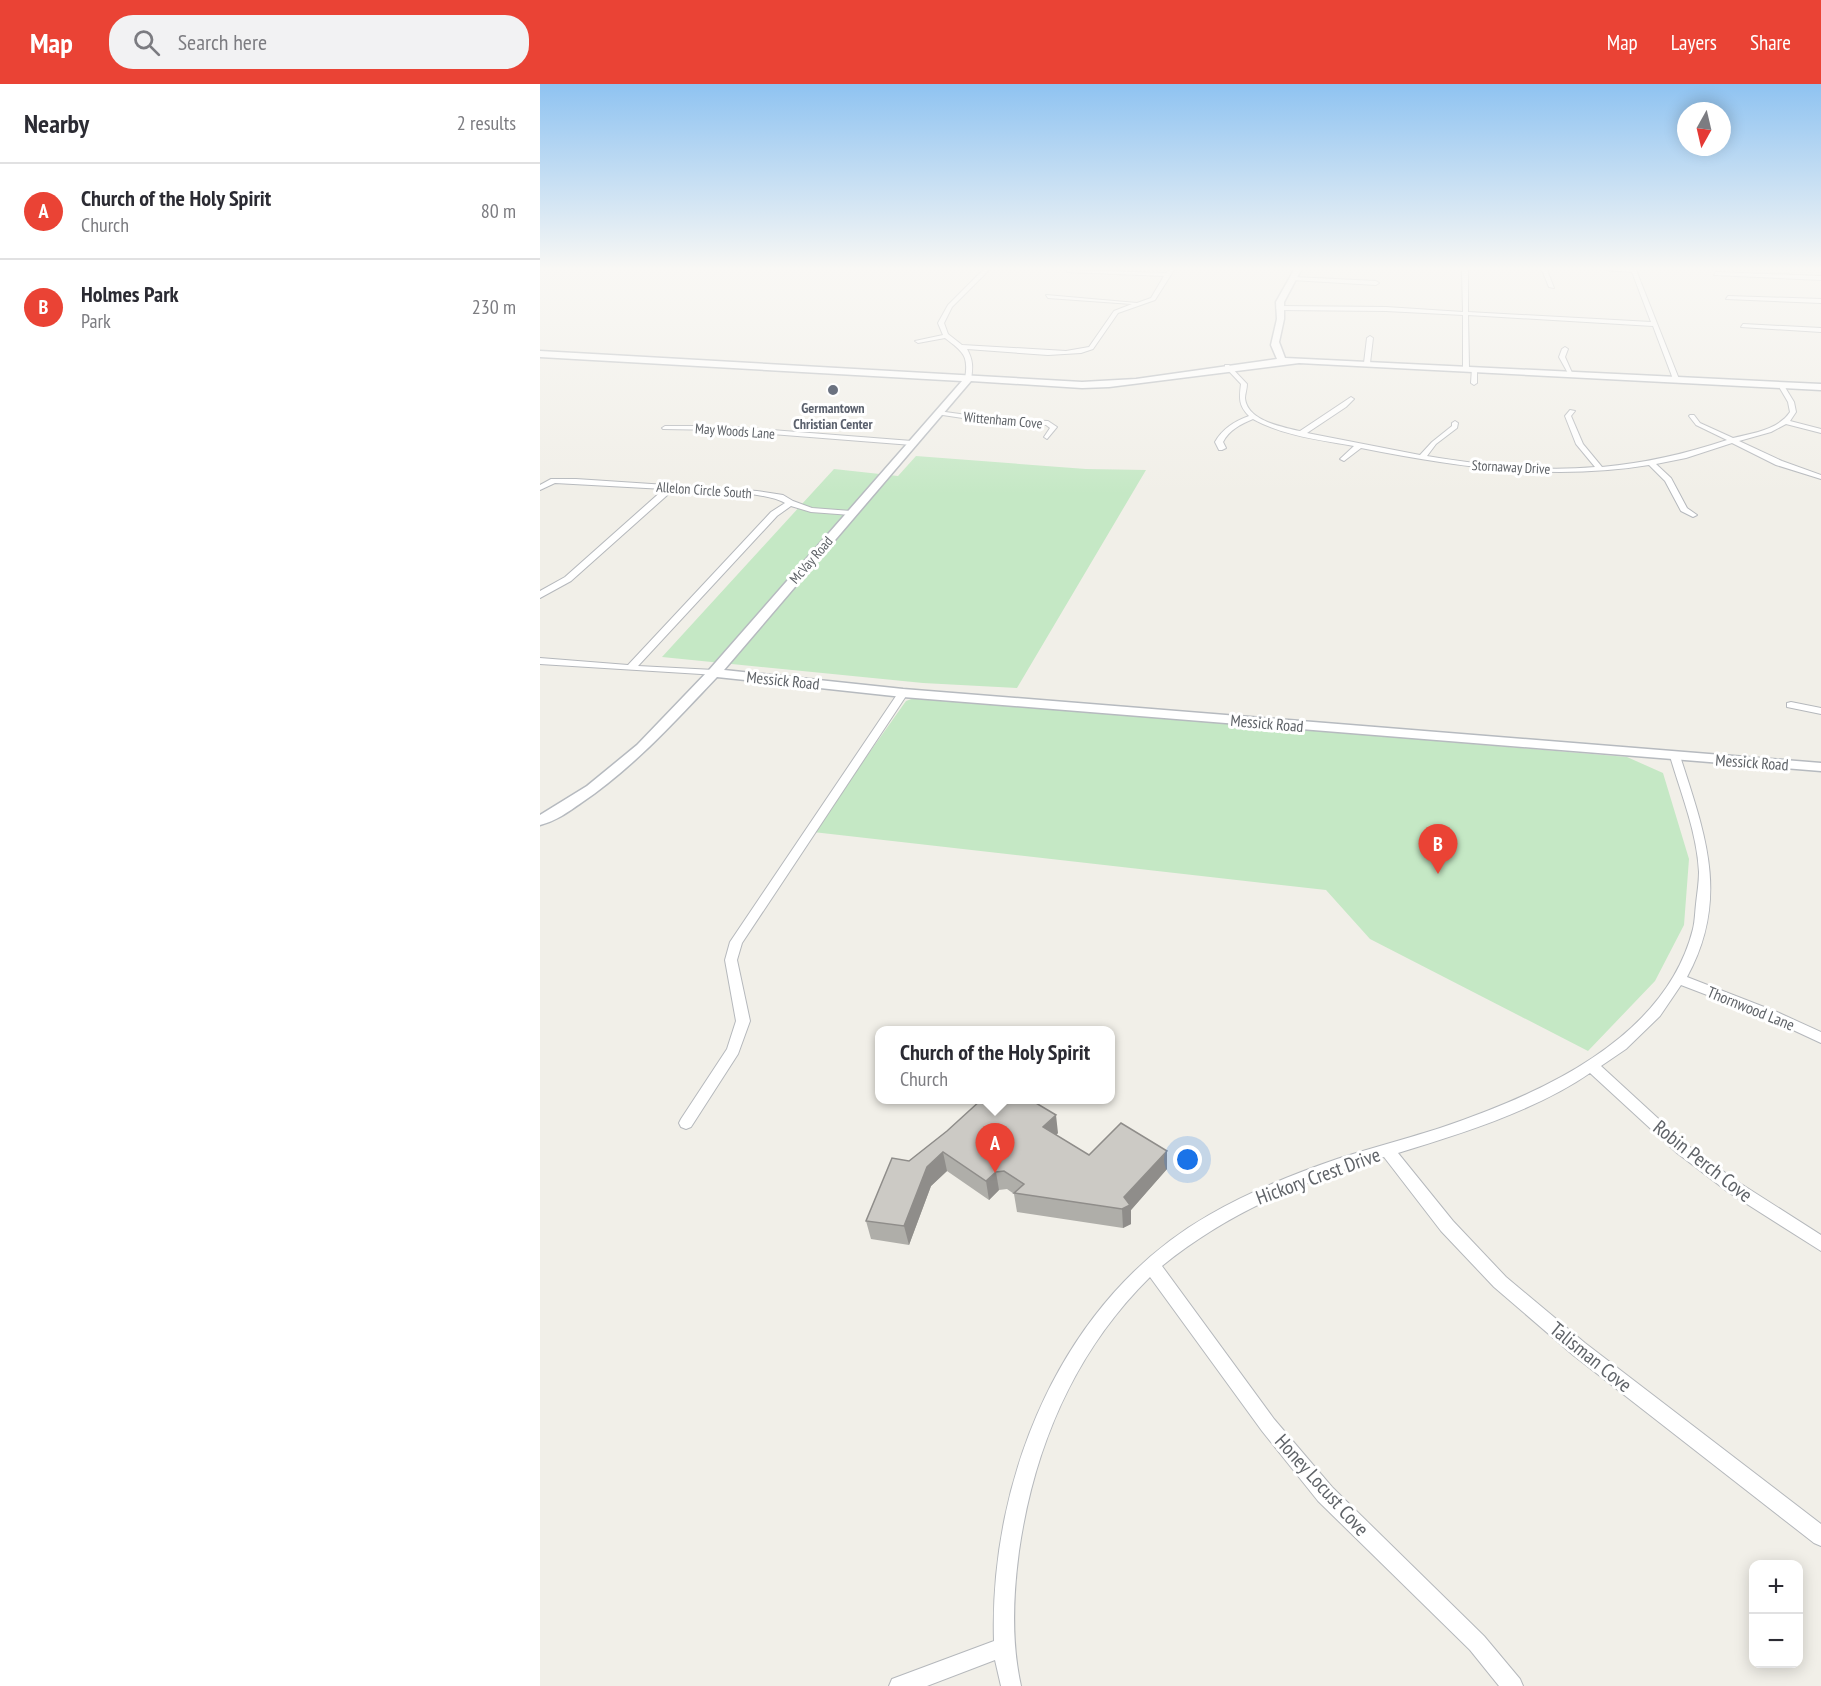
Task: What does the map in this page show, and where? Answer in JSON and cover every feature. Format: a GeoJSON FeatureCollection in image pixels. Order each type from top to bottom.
{"type":"FeatureCollection","features":[{"type":"Feature","properties":{"kind":"street"},"geometry":{"type":"LineString","coordinates":[[959,345],[971,361],[968,379]]}},
{"type":"Feature","properties":{"kind":"street"},"geometry":{"type":"LineString","coordinates":[[962,347],[1067,352],[1084,351],[1093,345]]}},
{"type":"Feature","properties":{"kind":"street"},"geometry":{"type":"LineString","coordinates":[[1274,345],[1282,361]]}},
{"type":"Feature","properties":{"kind":"street"},"geometry":{"type":"LineString","coordinates":[[1367,363],[1369,345]]}},
{"type":"Feature","properties":{"kind":"street"},"geometry":{"type":"LineString","coordinates":[[1468,345],[1474,383]]}},
{"type":"Feature","properties":{"kind":"street"},"geometry":{"type":"LineString","coordinates":[[1663,345],[1676,379]]}},
{"type":"Feature","properties":{"kind":"street"},"geometry":{"type":"LineString","coordinates":[[1565,349],[1562,357],[1571,374]]}},
{"type":"Feature","properties":{"kind":"street"},"geometry":{"type":"LineString","coordinates":[[540,354],[1058,384],[1112,385],[1159,380],[1227,366],[1282,361],[1367,363],[1821,387]]}},
{"type":"Feature","properties":{"kind":"street"},"geometry":{"type":"LineString","coordinates":[[1222,448],[1219,442],[1221,436],[1241,422],[1254,417],[1242,404],[1244,384],[1227,366]]}},
{"type":"Feature","properties":{"kind":"street","name":"McVay Road"},"geometry":{"type":"LineString","coordinates":[[540,820],[553,815],[592,789],[642,748],[714,673],[968,379]]}},
{"type":"Feature","properties":{"kind":"street"},"geometry":{"type":"LineString","coordinates":[[1781,385],[1793,408],[1792,415],[1786,422],[1821,431]]}},
{"type":"Feature","properties":{"kind":"street"},"geometry":{"type":"LineString","coordinates":[[1302,433],[1348,404],[1351,399]]}},
{"type":"Feature","properties":{"kind":"street"},"geometry":{"type":"LineString","coordinates":[[1572,411],[1568,416],[1577,439],[1600,469]]}},
{"type":"Feature","properties":{"kind":"street","name":"Wittenham Cove"},"geometry":{"type":"LineString","coordinates":[[938,413],[996,421],[1048,423],[1054,427],[1047,437]]}},
{"type":"Feature","properties":{"kind":"street","name":"Stornaway Drive"},"geometry":{"type":"LineString","coordinates":[[1254,417],[1275,426],[1302,433],[1421,458],[1503,468],[1600,469],[1651,463],[1700,453],[1786,422]]}},
{"type":"Feature","properties":{"kind":"street"},"geometry":{"type":"LineString","coordinates":[[1692,417],[1698,424],[1779,463],[1821,477]]}},
{"type":"Feature","properties":{"kind":"street"},"geometry":{"type":"LineString","coordinates":[[1421,458],[1434,443],[1455,427],[1455,423]]}},
{"type":"Feature","properties":{"kind":"street","name":"May Woods Lane"},"geometry":{"type":"LineString","coordinates":[[665,428],[721,428],[912,443]]}},
{"type":"Feature","properties":{"kind":"street"},"geometry":{"type":"LineString","coordinates":[[1344,459],[1360,445]]}},
{"type":"Feature","properties":{"kind":"street"},"geometry":{"type":"LineString","coordinates":[[1651,463],[1668,480],[1684,509],[1693,515]]}},
{"type":"Feature","properties":{"kind":"street","name":"Allelon Circle South"},"geometry":{"type":"LineString","coordinates":[[540,488],[554,481],[757,493],[780,497],[811,510],[851,513]]}},
{"type":"Feature","properties":{"kind":"street"},"geometry":{"type":"LineString","coordinates":[[540,595],[568,579],[670,488]]}},
{"type":"Feature","properties":{"kind":"street"},"geometry":{"type":"LineString","coordinates":[[630,668],[774,514],[790,503]]}},
{"type":"Feature","properties":{"kind":"street"},"geometry":{"type":"LineString","coordinates":[[540,661],[714,673]]}},
{"type":"Feature","properties":{"kind":"street","name":"Messick Road"},"geometry":{"type":"LineString","coordinates":[[714,673],[903,693],[1821,767]]}},
{"type":"Feature","properties":{"kind":"street"},"geometry":{"type":"LineString","coordinates":[[686,1123],[733,1050],[743,1021],[731,960],[736,942],[903,693]]}},
{"type":"Feature","properties":{"kind":"street"},"geometry":{"type":"LineString","coordinates":[[1791,705],[1821,711]]}},
{"type":"Feature","properties":{"kind":"street","name":"Hickory Crest Drive"},"geometry":{"type":"LineString","coordinates":[[1011,1686],[1004,1647],[1008,1568],[1016,1509],[1028,1462],[1045,1417],[1093,1330],[1116,1300],[1151,1265],[1212,1221],[1252,1200],[1340,1164],[1497,1114],[1545,1093],[1593,1067],[1634,1036],[1660,1006],[1679,979],[1695,944],[1701,917],[1705,874],[1675,756]]}},
{"type":"Feature","properties":{"kind":"street","name":"Thornwood Lane"},"geometry":{"type":"LineString","coordinates":[[1679,979],[1772,1015],[1821,1038]]}},
{"type":"Feature","properties":{"kind":"street","name":"Robin Perch Cove"},"geometry":{"type":"LineString","coordinates":[[1593,1067],[1682,1149],[1733,1187],[1821,1244]]}},
{"type":"Feature","properties":{"kind":"street","name":"Talisman Cove"},"geometry":{"type":"LineString","coordinates":[[1387,1150],[1446,1226],[1500,1282],[1579,1349],[1821,1536]]}},
{"type":"Feature","properties":{"kind":"street","name":"Honey Locust Cove"},"geometry":{"type":"LineString","coordinates":[[1151,1265],[1268,1425],[1325,1494],[1477,1643],[1513,1686]]}},
{"type":"Feature","properties":{"kind":"street"},"geometry":{"type":"LineString","coordinates":[[900,1686],[1004,1647]]}},
{"type":"Feature","properties":{"kind":"green space"},"geometry":{"type":"Polygon","coordinates":[[[916,456],[1086,469],[1146,470],[1017,688],[923,683],[662,657],[834,469],[898,476],[916,456]]]}},
{"type":"Feature","properties":{"kind":"green space"},"geometry":{"type":"Polygon","coordinates":[[[917,697],[1627,757],[1663,773],[1689,859],[1684,925],[1655,981],[1588,1051],[1370,939],[1326,890],[813,832],[906,701],[917,697]]]}},
{"type":"Feature","properties":{"kind":"building"},"geometry":{"type":"Polygon","coordinates":[[[977,1104],[1038,1104],[1056,1115],[1043,1127],[1089,1155],[1121,1123],[1167,1151],[1124,1197],[1130,1205],[1122,1209],[1014,1193],[1024,1184],[1004,1171],[996,1172],[986,1181],[943,1152],[927,1167],[904,1226],[866,1221],[892,1158],[909,1161],[977,1104]]]}},
{"type":"Feature","properties":{"kind":"place","name":"Germantown Christian Center"},"geometry":{"type":"Point","coordinates":[833,390]}},
{"type":"Feature","properties":{"kind":"place","name":"Holmes Park"},"geometry":{"type":"Point","coordinates":[1438,874]}},
{"type":"Feature","properties":{"kind":"place","name":"Church of the Holy Spirit"},"geometry":{"type":"Point","coordinates":[995,1173]}}]}
